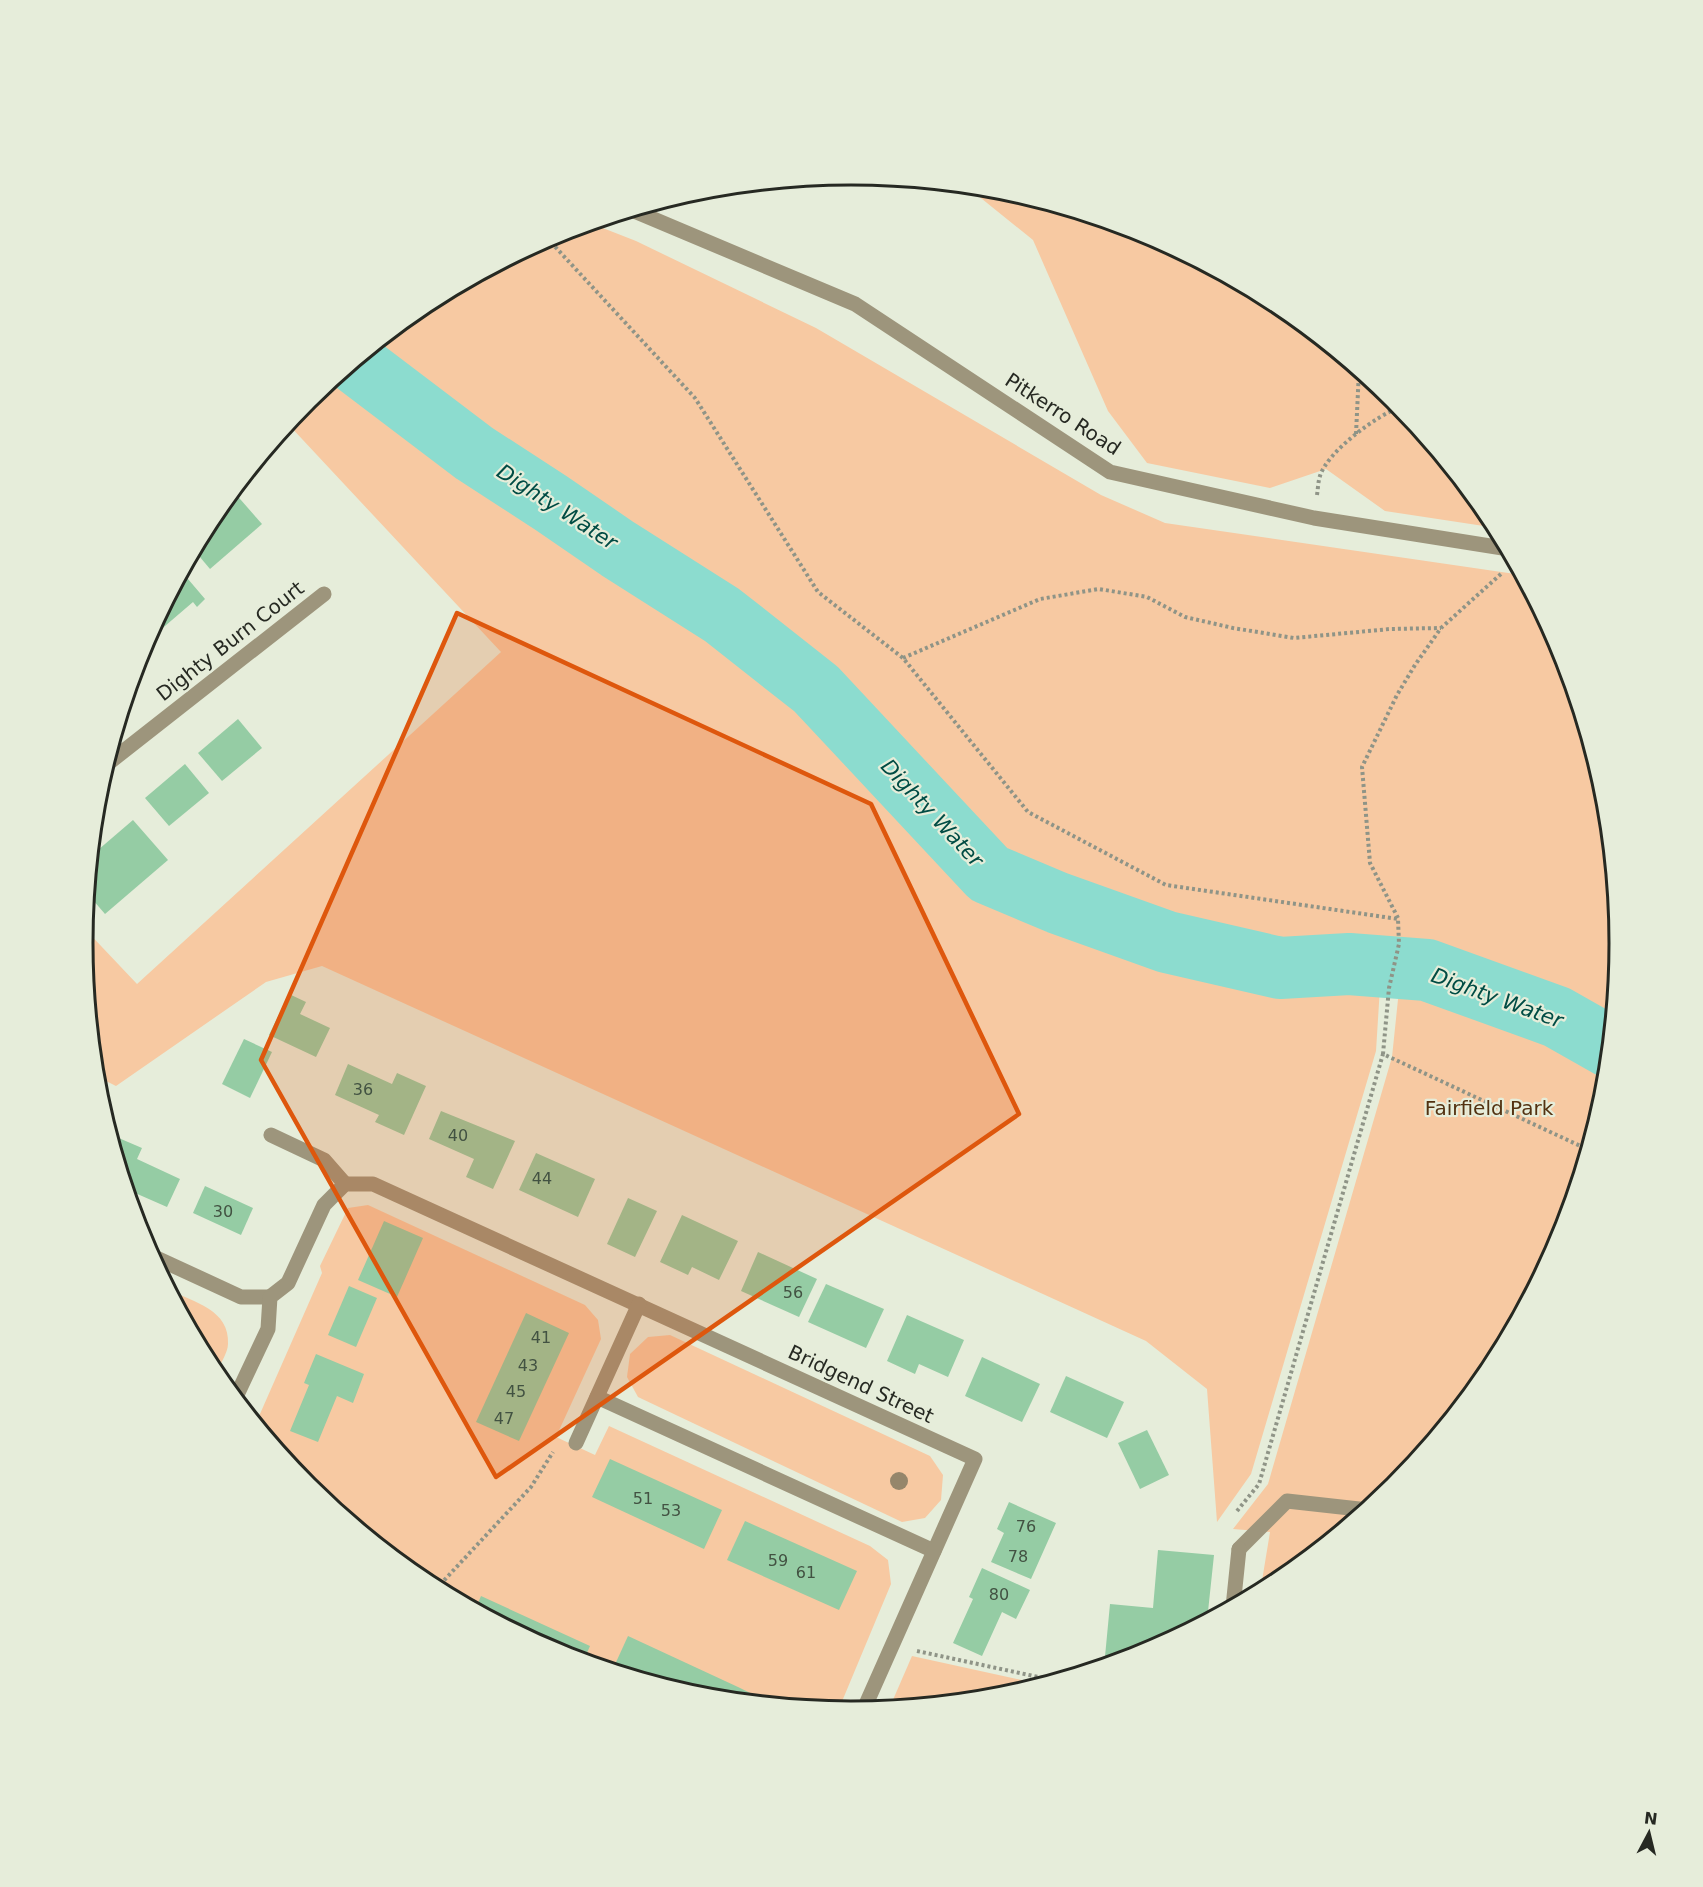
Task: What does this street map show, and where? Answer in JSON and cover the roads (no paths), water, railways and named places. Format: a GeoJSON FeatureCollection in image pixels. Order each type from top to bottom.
{"type":"FeatureCollection","features":[{"type":"Feature","properties":{"kind":"street","name":"Pitkerro Road"},"geometry":{"type":"LineString","coordinates":[[643,215],[855,304],[1110,472],[1314,518],[1498,547]]}},
{"type":"Feature","properties":{"kind":"street","name":"Dighty Burn Court"},"geometry":{"type":"LineString","coordinates":[[117,756],[324,594]]}},
{"type":"Feature","properties":{"kind":"street"},"geometry":{"type":"LineString","coordinates":[[163,1261],[241,1297],[270,1297],[288,1283],[324,1205],[345,1184],[324,1160],[271,1135]]}},
{"type":"Feature","properties":{"kind":"street","name":"Bridgend Street"},"geometry":{"type":"LineString","coordinates":[[345,1184],[373,1184],[975,1459],[867,1701]]}},
{"type":"Feature","properties":{"kind":"street"},"geometry":{"type":"LineString","coordinates":[[239,1390],[267,1329],[270,1297]]}},
{"type":"Feature","properties":{"kind":"street"},"geometry":{"type":"LineString","coordinates":[[576,1443],[639,1304]]}},
{"type":"Feature","properties":{"kind":"street"},"geometry":{"type":"LineString","coordinates":[[597,1397],[934,1551]]}},
{"type":"Feature","properties":{"kind":"street"},"geometry":{"type":"LineString","coordinates":[[1234,1598],[1239,1548],[1287,1502],[1357,1509]]}},
{"type":"Feature","properties":{"kind":"waterway","name":"Dighty Water"},"geometry":{"type":"LineString","coordinates":[[360,366],[474,453],[722,615],[816,689],[989,874],[1058,903],[1167,942],[1280,968],[1349,964],[1427,970],[1557,1017],[1604,1044]]}},
{"type":"Feature","properties":{"kind":"park label","name":"Fairfield Park"},"geometry":{"type":"Point","coordinates":[1489,1108]}}]}
